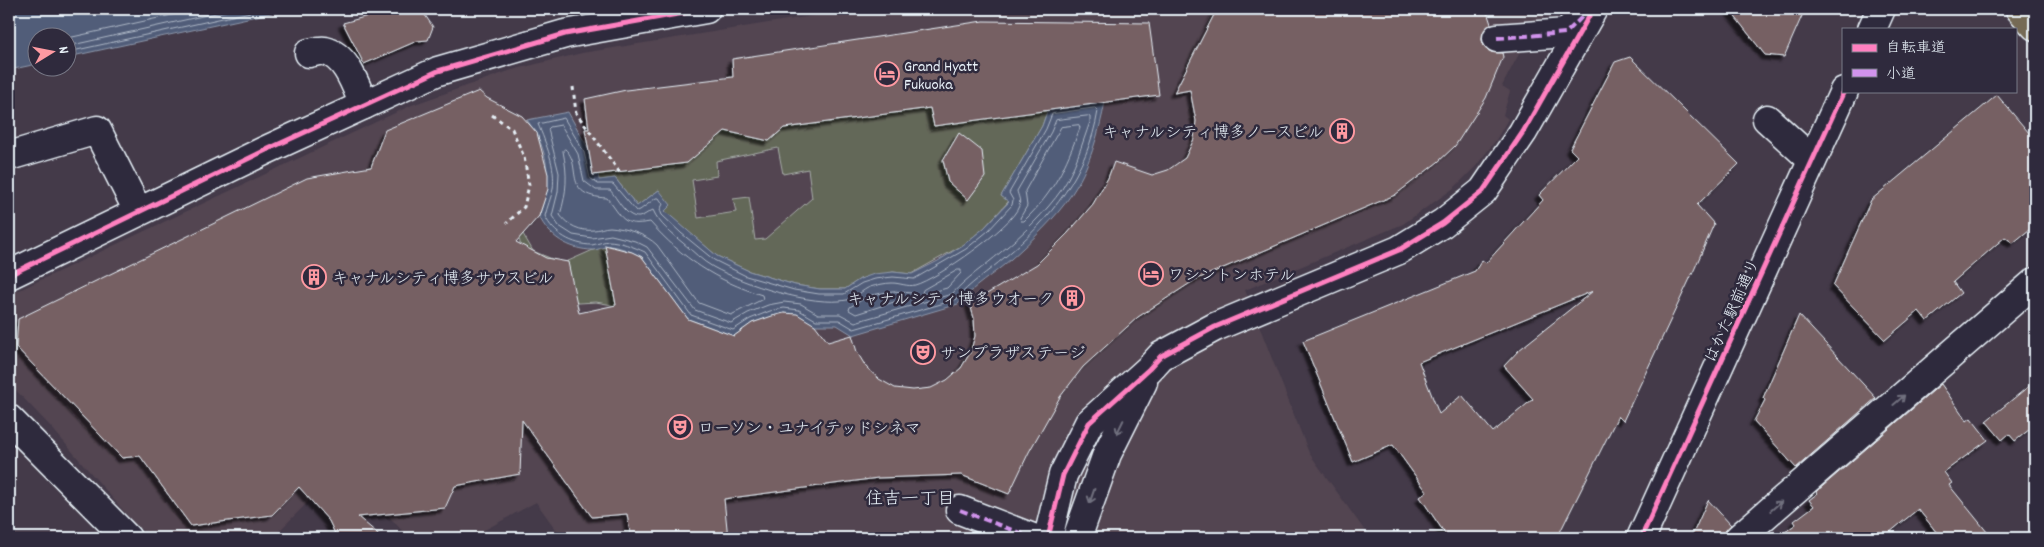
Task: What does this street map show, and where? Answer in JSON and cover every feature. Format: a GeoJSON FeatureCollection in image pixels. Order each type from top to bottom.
{"type":"FeatureCollection","features":[{"type":"Feature","properties":{"kind":"highway"},"geometry":{"type":"LineString","coordinates":[[2020,9],[2035,26]]}},
{"type":"Feature","properties":{"kind":"street"},"geometry":{"type":"LineString","coordinates":[[9,274],[138,211],[438,71],[565,34],[706,9]]}},
{"type":"Feature","properties":{"kind":"street"},"geometry":{"type":"LineString","coordinates":[[1497,38],[1566,33],[1591,9]]}},
{"type":"Feature","properties":{"kind":"street"},"geometry":{"type":"LineString","coordinates":[[1048,538],[1064,475],[1089,422],[1161,356],[1215,327],[1399,250],[1443,224],[1484,191],[1523,132],[1591,9]]}},
{"type":"Feature","properties":{"kind":"street"},"geometry":{"type":"LineString","coordinates":[[1872,28],[1881,9]]}},
{"type":"Feature","properties":{"kind":"street"},"geometry":{"type":"LineString","coordinates":[[309,53],[324,51],[338,56],[344,64],[364,105]]}},
{"type":"Feature","properties":{"kind":"street","name":"はかた駅前通り"},"geometry":{"type":"LineString","coordinates":[[1641,538],[1844,92]]}},
{"type":"Feature","properties":{"kind":"street"},"geometry":{"type":"LineString","coordinates":[[1767,119],[1812,160]]}},
{"type":"Feature","properties":{"kind":"street"},"geometry":{"type":"LineString","coordinates":[[9,156],[96,130],[138,211]]}},
{"type":"Feature","properties":{"kind":"street"},"geometry":{"type":"LineString","coordinates":[[1739,538],[2035,282]]}},
{"type":"Feature","properties":{"kind":"street"},"geometry":{"type":"LineString","coordinates":[[1077,538],[1107,454],[1149,369]]}},
{"type":"Feature","properties":{"kind":"street"},"geometry":{"type":"LineString","coordinates":[[9,419],[127,538]]}},
{"type":"Feature","properties":{"kind":"street"},"geometry":{"type":"LineString","coordinates":[[960,510],[1033,538]]}},
{"type":"Feature","properties":{"kind":"path"},"geometry":{"type":"LineString","coordinates":[[572,87],[576,113],[622,174]]}},
{"type":"Feature","properties":{"kind":"path"},"geometry":{"type":"LineString","coordinates":[[492,115],[512,130],[524,157],[529,185],[524,207],[507,223]]}},
{"type":"Feature","properties":{"kind":"shaded area"},"geometry":{"type":"Polygon","coordinates":[[[855,9],[1555,9],[1536,22],[1502,86],[1510,91],[1503,115],[1508,119],[1496,140],[1476,166],[1454,188],[1403,224],[1245,290],[1309,453],[1370,538],[562,538],[536,502],[470,538],[409,538],[354,479],[330,480],[272,538],[150,538],[134,523],[51,427],[9,383],[9,295],[412,105],[512,70],[582,53],[855,9]]]}},
{"type":"Feature","properties":{"kind":"green space"},"geometry":{"type":"Polygon","coordinates":[[[930,108],[934,126],[1048,109],[1042,126],[1001,196],[1009,201],[984,228],[963,245],[911,274],[893,272],[860,279],[845,289],[820,289],[795,285],[749,271],[717,256],[664,211],[659,190],[637,206],[615,178],[599,180],[598,174],[687,163],[725,131],[769,141],[784,128],[930,108]],[[778,148],[716,161],[717,176],[692,180],[698,218],[736,212],[733,199],[749,197],[755,240],[765,239],[812,198],[808,169],[783,174],[778,148]]]}},
{"type":"Feature","properties":{"kind":"green space"},"geometry":{"type":"Polygon","coordinates":[[[523,234],[533,251],[557,261],[566,262],[593,250],[609,246],[632,252],[642,257],[688,319],[596,302],[545,305],[532,328],[519,236],[523,234]]]}},
{"type":"Feature","properties":{"kind":"water"},"geometry":{"type":"Polygon","coordinates":[[[9,9],[289,9],[78,55],[78,28],[28,28],[28,66],[9,70],[9,9]]]}},
{"type":"Feature","properties":{"kind":"water"},"geometry":{"type":"Polygon","coordinates":[[[1105,102],[1093,150],[1077,185],[1058,212],[1027,244],[958,304],[853,335],[837,325],[815,325],[784,313],[752,323],[734,336],[688,319],[642,257],[617,247],[608,246],[595,250],[584,249],[568,245],[560,240],[548,230],[539,216],[546,190],[546,166],[540,143],[535,131],[527,120],[568,112],[589,150],[593,175],[598,174],[599,180],[615,178],[637,206],[659,190],[671,205],[665,211],[717,256],[749,271],[795,285],[820,289],[845,289],[860,279],[874,274],[893,272],[912,274],[938,261],[963,245],[984,228],[1009,202],[1001,196],[1042,126],[1048,109],[1105,102]]]}},
{"type":"Feature","properties":{"kind":"building"},"geometry":{"type":"Polygon","coordinates":[[[393,9],[421,9],[433,27],[428,40],[417,41],[364,64],[343,23],[393,9]]]}},
{"type":"Feature","properties":{"kind":"building"},"geometry":{"type":"Polygon","coordinates":[[[1217,9],[1486,9],[1491,24],[1483,32],[1482,40],[1484,46],[1491,52],[1502,53],[1503,57],[1486,98],[1455,146],[1438,162],[1395,195],[1195,280],[1138,317],[1083,367],[1060,397],[1029,452],[1009,494],[961,475],[878,478],[724,499],[728,538],[631,538],[627,514],[592,517],[522,420],[520,474],[455,486],[445,508],[358,517],[383,538],[337,538],[329,521],[299,487],[272,515],[191,526],[140,456],[122,458],[16,347],[18,319],[307,178],[371,167],[385,130],[479,91],[487,98],[522,116],[537,133],[548,174],[548,189],[539,216],[516,242],[546,258],[568,262],[579,313],[616,305],[605,245],[632,252],[642,257],[688,319],[734,336],[752,323],[772,316],[784,313],[797,314],[815,325],[828,342],[852,335],[857,352],[866,367],[879,379],[895,388],[913,390],[931,388],[947,380],[961,368],[970,353],[975,336],[974,318],[969,301],[985,295],[1037,264],[1068,233],[1093,204],[1108,178],[1114,162],[1152,175],[1168,170],[1185,158],[1194,139],[1196,121],[1190,90],[1174,93],[1217,9]]]}},
{"type":"Feature","properties":{"kind":"building"},"geometry":{"type":"Polygon","coordinates":[[[1729,9],[1805,9],[1784,57],[1765,55],[1729,9]]]}},
{"type":"Feature","properties":{"kind":"building"},"geometry":{"type":"Polygon","coordinates":[[[983,21],[1149,23],[1159,95],[934,126],[930,108],[784,128],[769,141],[725,131],[687,163],[593,175],[585,129],[589,129],[585,99],[626,90],[733,77],[732,59],[983,21]]]}},
{"type":"Feature","properties":{"kind":"building"},"geometry":{"type":"Polygon","coordinates":[[[1630,57],[1739,164],[1697,205],[1714,224],[1623,421],[1618,416],[1559,534],[1553,538],[1448,538],[1420,497],[1427,492],[1393,445],[1353,462],[1303,341],[1475,271],[1482,260],[1486,263],[1543,200],[1539,195],[1577,156],[1570,149],[1615,62],[1630,57]],[[1593,291],[1419,362],[1439,414],[1462,395],[1493,432],[1533,399],[1504,366],[1519,350],[1593,291]]]}},
{"type":"Feature","properties":{"kind":"building"},"geometry":{"type":"Polygon","coordinates":[[[1997,95],[2035,140],[2035,225],[2013,243],[2005,237],[1953,282],[1961,293],[1927,321],[1919,311],[1885,340],[1833,286],[1871,200],[1997,95]]]}},
{"type":"Feature","properties":{"kind":"building"},"geometry":{"type":"Polygon","coordinates":[[[959,133],[982,151],[985,177],[968,200],[948,182],[943,160],[959,133]]]}},
{"type":"Feature","properties":{"kind":"building"},"geometry":{"type":"Polygon","coordinates":[[[1799,315],[1876,398],[1796,468],[1754,421],[1765,400],[1763,398],[1799,315]]]}},
{"type":"Feature","properties":{"kind":"building"},"geometry":{"type":"Polygon","coordinates":[[[2035,381],[2035,425],[2015,441],[2009,434],[2002,440],[1986,421],[2035,381]]]}},
{"type":"Feature","properties":{"kind":"building"},"geometry":{"type":"Polygon","coordinates":[[[1941,384],[1967,421],[1971,418],[1988,440],[1944,472],[1952,483],[1949,485],[1992,538],[1941,538],[1918,509],[1883,538],[1777,538],[1796,524],[1794,521],[1814,506],[1809,500],[1818,493],[1816,492],[1941,384]]]}},
{"type":"Feature","properties":{"kind":"building"},"geometry":{"type":"Polygon","coordinates":[[[1708,500],[1731,525],[1724,532],[1724,538],[1691,538],[1708,500]]]}},
{"type":"Feature","properties":{"kind":"marked path"},"geometry":{"type":"LineString","coordinates":[[1497,38],[1566,33],[1586,13]]}},
{"type":"Feature","properties":{"kind":"marked path"},"geometry":{"type":"LineString","coordinates":[[960,510],[1033,538]]}},
{"type":"Feature","properties":{"kind":"cycle path"},"geometry":{"type":"LineString","coordinates":[[9,275],[264,151],[438,71],[565,34],[706,9]]}},
{"type":"Feature","properties":{"kind":"cycle path"},"geometry":{"type":"LineString","coordinates":[[1048,538],[1063,475],[1089,423],[1161,356],[1215,327],[1399,250],[1443,223],[1483,191],[1523,132],[1593,9]]}},
{"type":"Feature","properties":{"kind":"cycle path"},"geometry":{"type":"LineString","coordinates":[[1641,538],[1844,92]]}},
{"type":"Feature","properties":{"kind":"place","name":"Grand Hyatt Fukuoka"},"geometry":{"type":"Point","coordinates":[887,74]}},
{"type":"Feature","properties":{"kind":"place","name":"キャナルシティ博多ノースビル"},"geometry":{"type":"Point","coordinates":[1342,131]}},
{"type":"Feature","properties":{"kind":"place","name":"ワシントンホテル"},"geometry":{"type":"Point","coordinates":[1151,274]}},
{"type":"Feature","properties":{"kind":"place","name":"キャナルシティ博多サウスビル"},"geometry":{"type":"Point","coordinates":[314,277]}},
{"type":"Feature","properties":{"kind":"place","name":"キャナルシティ博多ウオーク"},"geometry":{"type":"Point","coordinates":[1072,298]}},
{"type":"Feature","properties":{"kind":"place","name":"サンプラザステージ"},"geometry":{"type":"Point","coordinates":[923,352]}},
{"type":"Feature","properties":{"kind":"place","name":"ローソン・ユナイテッドシネマ"},"geometry":{"type":"Point","coordinates":[680,427]}},
{"type":"Feature","properties":{"kind":"district","name":"住吉一丁目"},"geometry":{"type":"Point","coordinates":[910,498]}}]}
